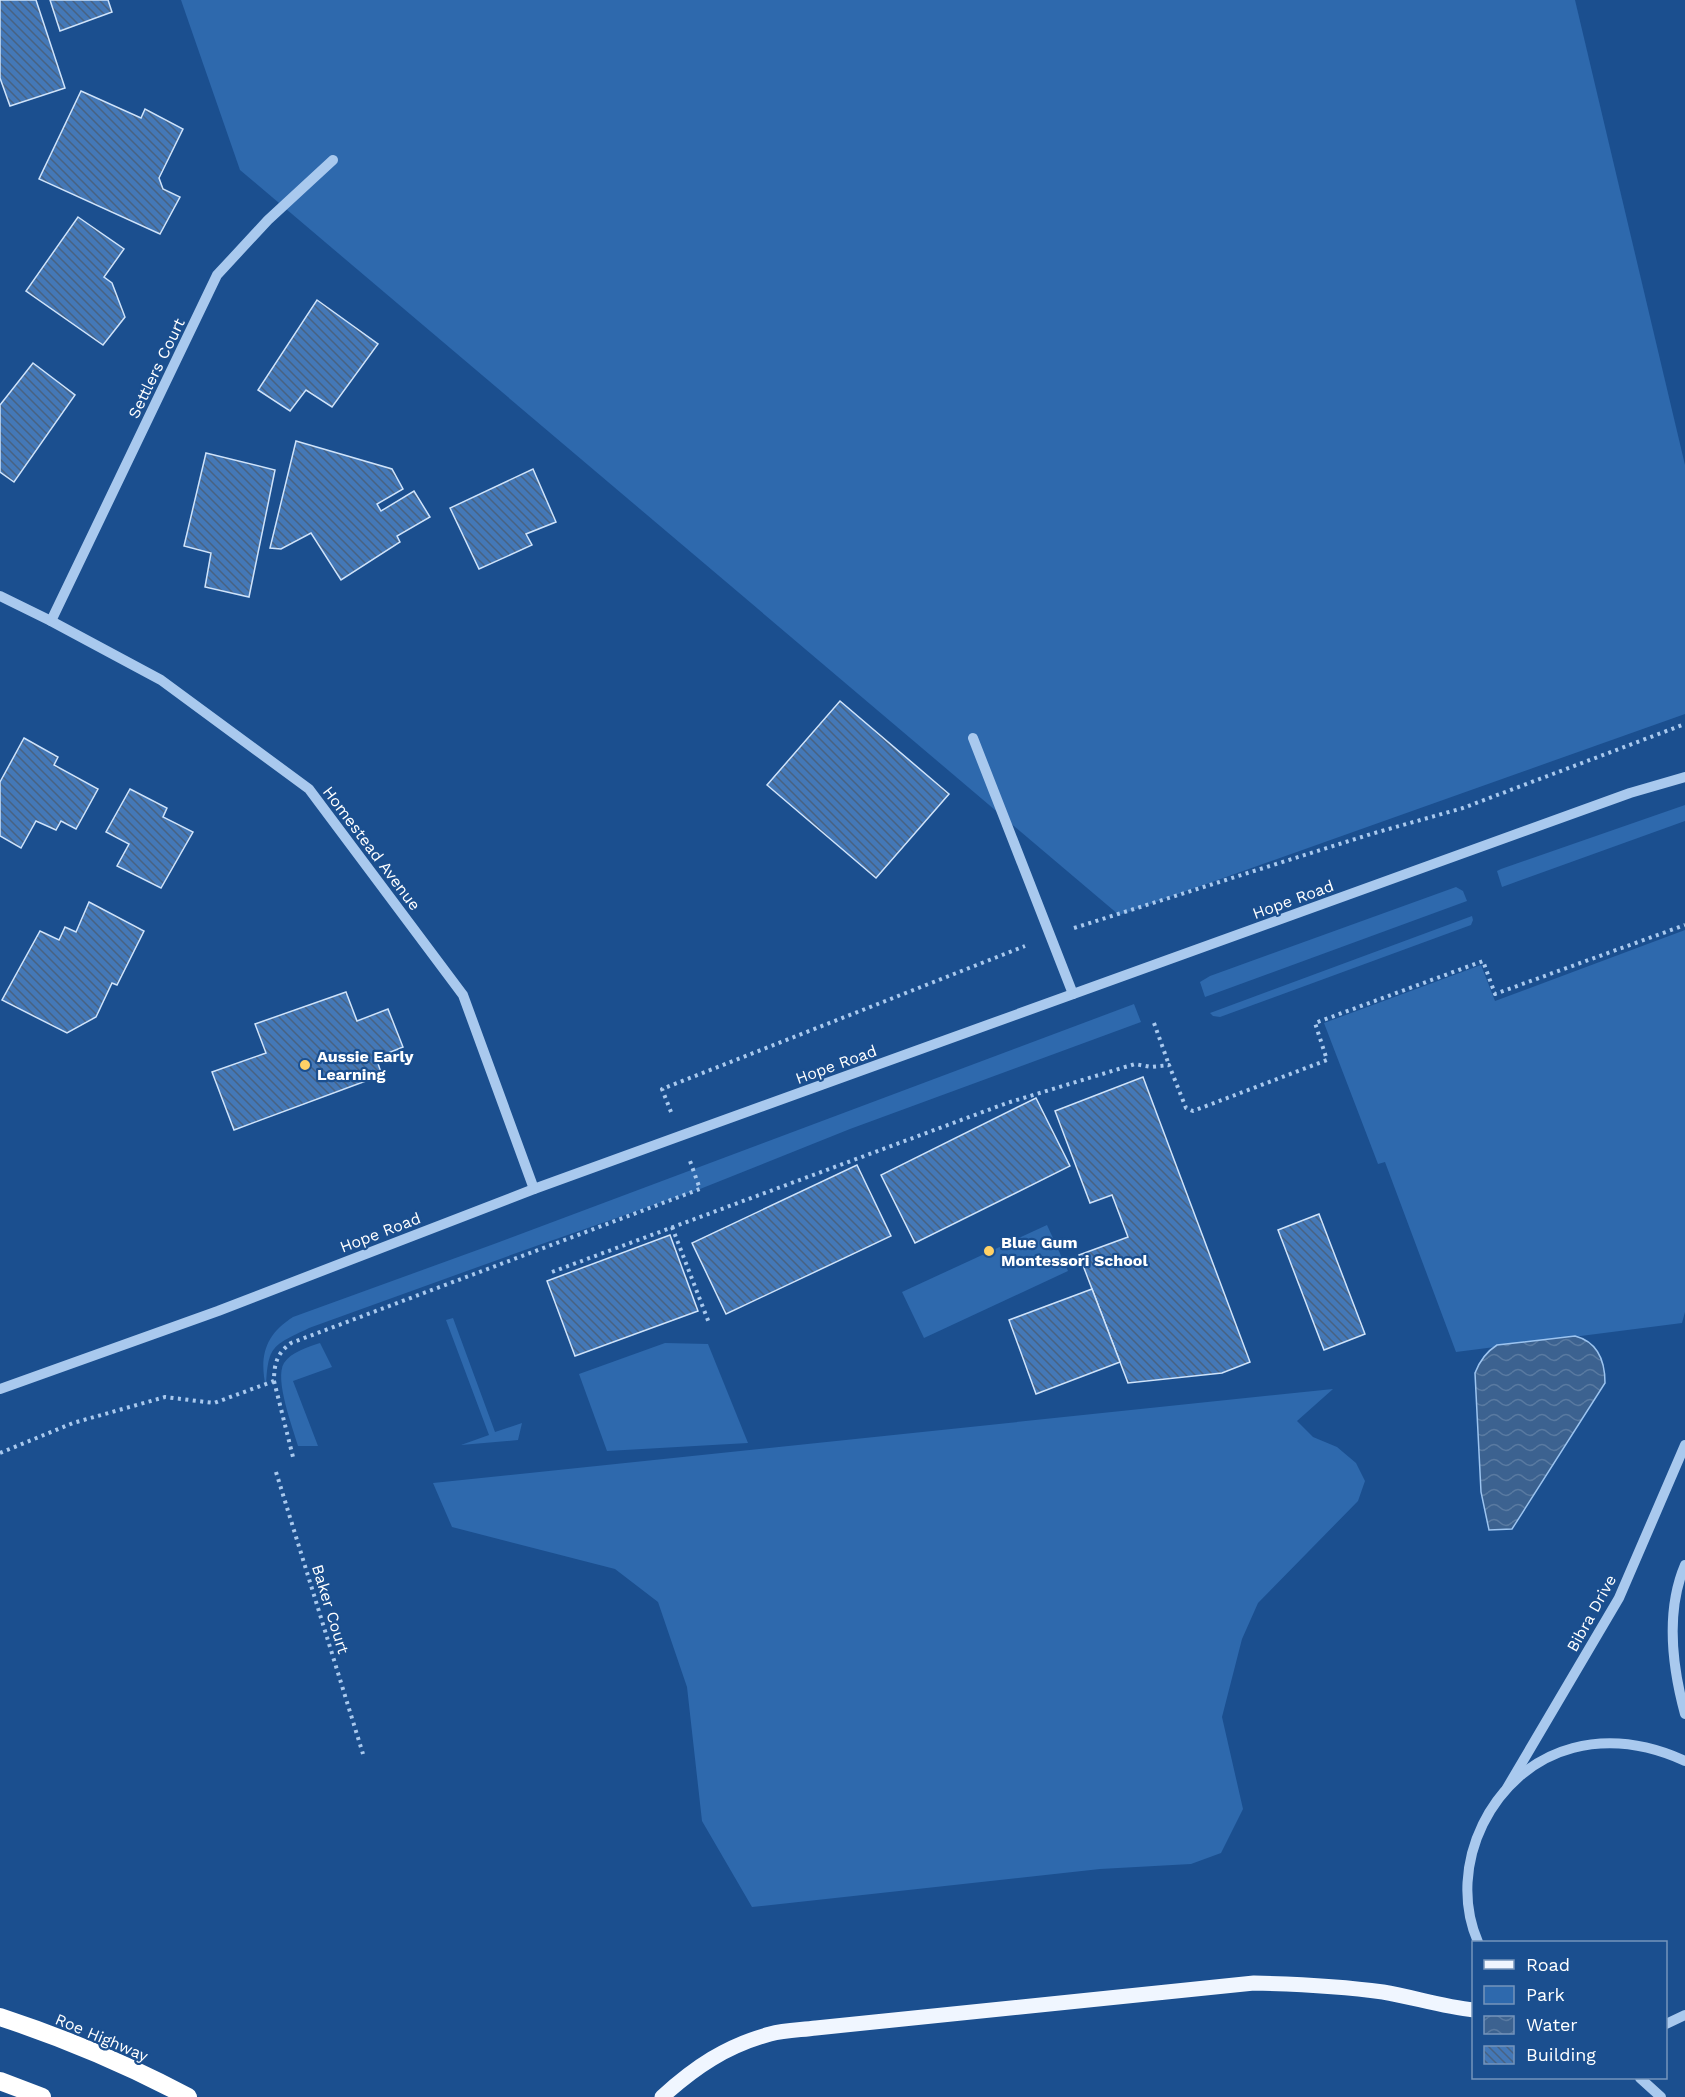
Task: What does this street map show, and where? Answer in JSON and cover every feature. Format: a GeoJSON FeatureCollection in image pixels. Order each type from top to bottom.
{"type":"FeatureCollection","features":[{"type":"Feature","properties":{"kind":"highway","name":"Roe Highway"},"geometry":{"type":"LineString","coordinates":[[0,2017],[118,2063],[188,2097]]}},
{"type":"Feature","properties":{"kind":"highway"},"geometry":{"type":"LineString","coordinates":[[0,2081],[42,2097]]}},
{"type":"Feature","properties":{"kind":"main road"},"geometry":{"type":"LineString","coordinates":[[662,2097],[689,2073],[728,2049],[771,2034],[816,2028],[1254,1983],[1313,1985],[1384,1992],[1472,2010]]}},
{"type":"Feature","properties":{"kind":"street","name":"Settlers Court"},"geometry":{"type":"LineString","coordinates":[[51,621],[217,275],[268,220],[333,160]]}},
{"type":"Feature","properties":{"kind":"street","name":"Homestead Avenue"},"geometry":{"type":"LineString","coordinates":[[0,596],[161,680],[309,789],[463,995],[534,1189]]}},
{"type":"Feature","properties":{"kind":"street"},"geometry":{"type":"LineString","coordinates":[[973,738],[1073,994]]}},
{"type":"Feature","properties":{"kind":"street","name":"Hope Road"},"geometry":{"type":"LineString","coordinates":[[0,1389],[218,1311],[534,1189],[1608,801],[1685,777]]}},
{"type":"Feature","properties":{"kind":"street","name":"Bibra Drive"},"geometry":{"type":"LineString","coordinates":[[1507,1788],[1619,1598],[1685,1445]]}},
{"type":"Feature","properties":{"kind":"street"},"geometry":{"type":"LineString","coordinates":[[1685,1565],[1675,1601],[1672,1640],[1677,1684],[1685,1714]]}},
{"type":"Feature","properties":{"kind":"street"},"geometry":{"type":"LineString","coordinates":[[1478,1941],[1472,1930],[1466,1892],[1471,1854],[1485,1818],[1507,1788],[1537,1764],[1572,1748],[1611,1743],[1649,1747],[1685,1761]]}},
{"type":"Feature","properties":{"kind":"street"},"geometry":{"type":"LineString","coordinates":[[1667,2023],[1685,2016]]}},
{"type":"Feature","properties":{"kind":"street"},"geometry":{"type":"LineString","coordinates":[[1641,2079],[1661,2097]]}},
{"type":"Feature","properties":{"kind":"path"},"geometry":{"type":"LineString","coordinates":[[662,1089],[1050,936],[1371,834],[1463,808],[1685,724]]}},
{"type":"Feature","properties":{"kind":"path"},"geometry":{"type":"LineString","coordinates":[[1154,1023],[1186,1107],[1193,1111],[1327,1060],[1315,1023],[1483,961],[1495,994],[1685,924]]}},
{"type":"Feature","properties":{"kind":"path"},"geometry":{"type":"LineString","coordinates":[[552,1272],[1007,1103],[1135,1064],[1151,1067],[1169,1065]]}},
{"type":"Feature","properties":{"kind":"path"},"geometry":{"type":"LineString","coordinates":[[293,1457],[274,1381],[276,1361],[282,1350],[291,1343],[700,1189]]}},
{"type":"Feature","properties":{"kind":"path"},"geometry":{"type":"LineString","coordinates":[[672,1227],[709,1323]]}},
{"type":"Feature","properties":{"kind":"path"},"geometry":{"type":"LineString","coordinates":[[0,1454],[73,1423],[165,1397],[214,1403],[274,1381]]}},
{"type":"Feature","properties":{"kind":"path","name":"Baker Court"},"geometry":{"type":"LineString","coordinates":[[276,1472],[363,1754]]}},
{"type":"Feature","properties":{"kind":"green space"},"geometry":{"type":"Polygon","coordinates":[[[181,0],[1575,0],[1685,465],[1685,714],[1119,915],[240,170],[181,0]]]}},
{"type":"Feature","properties":{"kind":"green space"},"geometry":{"type":"Polygon","coordinates":[[[1685,805],[1685,821],[1502,887],[1497,871],[1501,869],[1685,805]]]}},
{"type":"Feature","properties":{"kind":"green space"},"geometry":{"type":"Polygon","coordinates":[[[1456,887],[1463,891],[1467,901],[1205,997],[1200,982],[1210,976],[1456,887]]]}},
{"type":"Feature","properties":{"kind":"green space"},"geometry":{"type":"Polygon","coordinates":[[[1472,916],[1471,925],[1220,1017],[1210,1013],[1472,916]]]}},
{"type":"Feature","properties":{"kind":"green space"},"geometry":{"type":"Polygon","coordinates":[[[1685,930],[1685,1312],[1682,1323],[1456,1352],[1385,1162],[1378,1164],[1324,1023],[1481,965],[1495,1001],[1685,930]]]}},
{"type":"Feature","properties":{"kind":"green space"},"geometry":{"type":"Polygon","coordinates":[[[1134,1004],[1141,1022],[850,1129],[700,1189],[309,1328],[287,1339],[274,1349],[268,1363],[266,1388],[263,1366],[266,1347],[276,1331],[293,1317],[1134,1004]]]}},
{"type":"Feature","properties":{"kind":"green space"},"geometry":{"type":"Polygon","coordinates":[[[1047,1225],[1068,1271],[924,1338],[902,1292],[1047,1225]]]}},
{"type":"Feature","properties":{"kind":"green space"},"geometry":{"type":"Polygon","coordinates":[[[453,1318],[495,1432],[522,1423],[518,1440],[461,1445],[489,1435],[446,1320],[453,1318]]]}},
{"type":"Feature","properties":{"kind":"green space"},"geometry":{"type":"Polygon","coordinates":[[[320,1343],[332,1367],[293,1381],[318,1446],[298,1446],[285,1404],[281,1380],[282,1370],[284,1363],[291,1356],[320,1343]]]}},
{"type":"Feature","properties":{"kind":"green space"},"geometry":{"type":"Polygon","coordinates":[[[665,1343],[708,1344],[748,1443],[607,1451],[579,1374],[665,1343]]]}},
{"type":"Feature","properties":{"kind":"green space"},"geometry":{"type":"Polygon","coordinates":[[[1333,1389],[1297,1421],[1313,1437],[1337,1447],[1356,1463],[1365,1481],[1358,1501],[1258,1603],[1242,1639],[1222,1717],[1243,1809],[1221,1853],[1191,1864],[1100,1869],[752,1907],[702,1821],[687,1687],[658,1602],[615,1569],[452,1527],[433,1483],[1333,1389]]]}},
{"type":"Feature","properties":{"kind":"water"},"geometry":{"type":"Polygon","coordinates":[[[1575,1336],[1589,1343],[1599,1354],[1604,1367],[1605,1383],[1512,1529],[1489,1530],[1481,1492],[1475,1373],[1477,1368],[1481,1360],[1497,1345],[1575,1336]]]}},
{"type":"Feature","properties":{"kind":"building"},"geometry":{"type":"Polygon","coordinates":[[[0,0],[36,0],[65,88],[10,106],[0,78],[0,0]]]}},
{"type":"Feature","properties":{"kind":"building"},"geometry":{"type":"Polygon","coordinates":[[[50,0],[108,0],[112,12],[60,31],[50,0]]]}},
{"type":"Feature","properties":{"kind":"building"},"geometry":{"type":"Polygon","coordinates":[[[81,91],[141,118],[145,109],[183,129],[159,178],[163,189],[180,197],[160,234],[39,179],[81,91]]]}},
{"type":"Feature","properties":{"kind":"building"},"geometry":{"type":"Polygon","coordinates":[[[78,217],[124,249],[104,277],[112,283],[125,317],[103,345],[26,291],[78,217]]]}},
{"type":"Feature","properties":{"kind":"building"},"geometry":{"type":"Polygon","coordinates":[[[317,300],[378,344],[332,407],[306,390],[290,411],[258,390],[317,300]]]}},
{"type":"Feature","properties":{"kind":"building"},"geometry":{"type":"Polygon","coordinates":[[[33,363],[75,395],[14,482],[0,472],[0,405],[33,363]]]}},
{"type":"Feature","properties":{"kind":"building"},"geometry":{"type":"Polygon","coordinates":[[[296,441],[392,469],[403,489],[377,504],[381,511],[414,491],[430,517],[397,536],[400,542],[341,580],[311,533],[281,549],[270,548],[296,441]]]}},
{"type":"Feature","properties":{"kind":"building"},"geometry":{"type":"Polygon","coordinates":[[[206,453],[275,470],[249,597],[205,587],[211,553],[184,546],[206,453]]]}},
{"type":"Feature","properties":{"kind":"building"},"geometry":{"type":"Polygon","coordinates":[[[533,469],[556,522],[526,534],[532,545],[479,569],[450,508],[533,469]]]}},
{"type":"Feature","properties":{"kind":"building"},"geometry":{"type":"Polygon","coordinates":[[[840,701],[949,794],[876,878],[767,785],[840,701]]]}},
{"type":"Feature","properties":{"kind":"building"},"geometry":{"type":"Polygon","coordinates":[[[24,738],[58,757],[54,765],[98,789],[76,829],[61,821],[56,830],[36,821],[21,848],[0,836],[0,782],[24,738]]]}},
{"type":"Feature","properties":{"kind":"building"},"geometry":{"type":"Polygon","coordinates":[[[130,789],[167,808],[163,817],[193,832],[161,888],[117,866],[129,844],[106,832],[130,789]]]}},
{"type":"Feature","properties":{"kind":"building"},"geometry":{"type":"Polygon","coordinates":[[[89,902],[144,931],[117,985],[112,983],[96,1017],[67,1033],[2,1000],[40,931],[59,940],[65,927],[76,932],[89,902]]]}},
{"type":"Feature","properties":{"kind":"building","name":"Aussie Early Learning"},"geometry":{"type":"Polygon","coordinates":[[[346,992],[357,1021],[388,1009],[403,1047],[376,1058],[382,1075],[234,1130],[212,1072],[266,1053],[255,1024],[346,992]]]}},
{"type":"Feature","properties":{"kind":"building"},"geometry":{"type":"Polygon","coordinates":[[[1143,1077],[1250,1362],[1222,1373],[1128,1383],[1079,1255],[1128,1237],[1112,1195],[1090,1203],[1055,1111],[1143,1077]]]}},
{"type":"Feature","properties":{"kind":"building"},"geometry":{"type":"Polygon","coordinates":[[[1036,1098],[1070,1166],[915,1243],[881,1175],[1036,1098]]]}},
{"type":"Feature","properties":{"kind":"building"},"geometry":{"type":"Polygon","coordinates":[[[857,1165],[891,1236],[726,1314],[692,1243],[857,1165]]]}},
{"type":"Feature","properties":{"kind":"building"},"geometry":{"type":"Polygon","coordinates":[[[1319,1214],[1365,1334],[1324,1350],[1278,1230],[1319,1214]]]}},
{"type":"Feature","properties":{"kind":"building"},"geometry":{"type":"Polygon","coordinates":[[[670,1235],[698,1311],[575,1356],[547,1281],[670,1235]]]}},
{"type":"Feature","properties":{"kind":"building"},"geometry":{"type":"Polygon","coordinates":[[[1092,1289],[1120,1362],[1036,1394],[1009,1320],[1092,1289]]]}},
{"type":"Feature","properties":{"kind":"place","name":"Aussie Early Learning"},"geometry":{"type":"Point","coordinates":[305,1065]}},
{"type":"Feature","properties":{"kind":"place","name":"Blue Gum Montessori School"},"geometry":{"type":"Point","coordinates":[989,1251]}}]}
